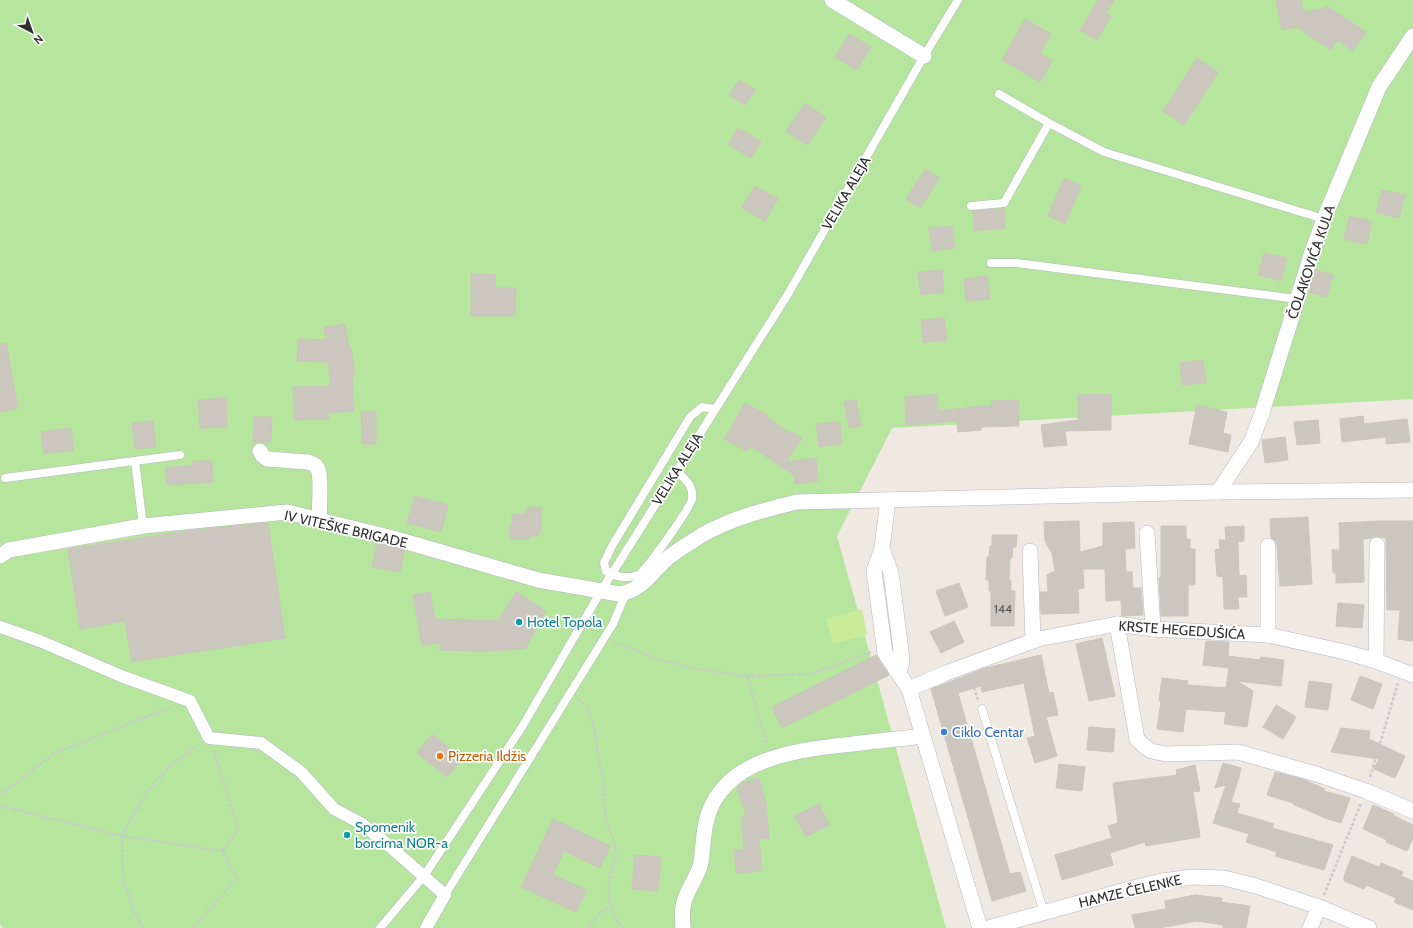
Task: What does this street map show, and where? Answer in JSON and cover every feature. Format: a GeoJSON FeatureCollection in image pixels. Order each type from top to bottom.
{"type":"FeatureCollection","features":[{"type":"Feature","properties":{"kind":"street"},"geometry":{"type":"LineString","coordinates":[[832,0],[924,56]]}},
{"type":"Feature","properties":{"kind":"street","name":"ČOLAKOVIĆA KULA"},"geometry":{"type":"LineString","coordinates":[[1218,492],[1251,442],[1262,413],[1324,219],[1380,87],[1413,36]]}},
{"type":"Feature","properties":{"kind":"street"},"geometry":{"type":"LineString","coordinates":[[260,451],[267,459],[308,462],[314,464],[318,470],[319,477],[319,520]]}},
{"type":"Feature","properties":{"kind":"street","name":"IV VITEŠKE BRIGADE"},"geometry":{"type":"LineString","coordinates":[[0,556],[9,550],[143,526],[286,512],[393,538],[538,580],[619,594],[626,593],[640,586],[669,558],[703,535],[745,515],[797,502],[1218,492],[1413,490]]}},
{"type":"Feature","properties":{"kind":"street"},"geometry":{"type":"LineString","coordinates":[[888,500],[882,548],[874,571],[885,653],[908,689],[980,928]]}},
{"type":"Feature","properties":{"kind":"street"},"geometry":{"type":"LineString","coordinates":[[1147,533],[1153,629]]}},
{"type":"Feature","properties":{"kind":"street"},"geometry":{"type":"LineString","coordinates":[[1268,546],[1268,635]]}},
{"type":"Feature","properties":{"kind":"street"},"geometry":{"type":"LineString","coordinates":[[1376,661],[1377,546]]}},
{"type":"Feature","properties":{"kind":"street"},"geometry":{"type":"LineString","coordinates":[[882,548],[891,573],[902,661],[899,674]]}},
{"type":"Feature","properties":{"kind":"street"},"geometry":{"type":"LineString","coordinates":[[1030,551],[1033,641]]}},
{"type":"Feature","properties":{"kind":"street"},"geometry":{"type":"LineString","coordinates":[[1117,624],[1137,738],[1151,751],[1166,754],[1238,752],[1316,774],[1366,791],[1413,811]]}},
{"type":"Feature","properties":{"kind":"street","name":"KRSTE HEGEDUŠIĆA"},"geometry":{"type":"LineString","coordinates":[[908,689],[946,673],[1033,641],[1117,624],[1153,629],[1268,635],[1345,652],[1376,661],[1413,675]]}},
{"type":"Feature","properties":{"kind":"street"},"geometry":{"type":"LineString","coordinates":[[0,627],[40,641],[121,676],[190,701],[209,738],[261,743],[301,772],[334,809],[362,824],[445,895],[426,928]]}},
{"type":"Feature","properties":{"kind":"street"},"geometry":{"type":"LineString","coordinates":[[683,928],[681,912],[683,903],[701,864],[706,820],[713,802],[728,783],[746,769],[766,760],[810,748],[922,736]]}},
{"type":"Feature","properties":{"kind":"street","name":"HAMZE ČELENKE"},"geometry":{"type":"LineString","coordinates":[[988,928],[1035,919],[1141,886],[1162,881],[1192,877],[1224,878],[1256,886],[1319,907],[1369,928]]}},
{"type":"Feature","properties":{"kind":"street"},"geometry":{"type":"LineString","coordinates":[[1310,928],[1319,907]]}},
{"type":"Feature","properties":{"kind":"lane","name":"VELIKA ALEJA"},"geometry":{"type":"LineString","coordinates":[[380,928],[424,876],[522,727],[601,591],[788,294],[924,56],[958,0]]}},
{"type":"Feature","properties":{"kind":"lane"},"geometry":{"type":"LineString","coordinates":[[1000,94],[1049,123],[1104,152],[1324,219]]}},
{"type":"Feature","properties":{"kind":"lane"},"geometry":{"type":"LineString","coordinates":[[971,206],[1004,203],[1049,123]]}},
{"type":"Feature","properties":{"kind":"lane"},"geometry":{"type":"LineString","coordinates":[[991,263],[1016,263],[1298,299]]}},
{"type":"Feature","properties":{"kind":"lane"},"geometry":{"type":"LineString","coordinates":[[677,471],[691,486],[692,500],[654,557],[640,574],[624,578],[606,571],[604,563],[612,546],[690,417],[702,407],[715,409]]}},
{"type":"Feature","properties":{"kind":"lane"},"geometry":{"type":"LineString","coordinates":[[5,478],[180,455]]}},
{"type":"Feature","properties":{"kind":"lane"},"geometry":{"type":"LineString","coordinates":[[135,461],[143,526]]}},
{"type":"Feature","properties":{"kind":"lane"},"geometry":{"type":"LineString","coordinates":[[445,895],[613,624],[626,593]]}},
{"type":"Feature","properties":{"kind":"lane"},"geometry":{"type":"LineString","coordinates":[[982,709],[1035,919]]}},
{"type":"Feature","properties":{"kind":"path"},"geometry":{"type":"LineString","coordinates":[[604,638],[665,661],[697,669],[748,676],[811,674],[885,646]]}},
{"type":"Feature","properties":{"kind":"path"},"geometry":{"type":"LineString","coordinates":[[967,666],[982,709]]}},
{"type":"Feature","properties":{"kind":"path"},"geometry":{"type":"LineString","coordinates":[[748,676],[767,747],[766,760]]}},
{"type":"Feature","properties":{"kind":"path"},"geometry":{"type":"LineString","coordinates":[[570,694],[583,702],[593,724],[603,782],[607,825],[613,838],[616,854],[608,890],[609,907],[623,928]]}},
{"type":"Feature","properties":{"kind":"path"},"geometry":{"type":"LineString","coordinates":[[0,795],[52,754],[190,701]]}},
{"type":"Feature","properties":{"kind":"path"},"geometry":{"type":"LineString","coordinates":[[143,928],[134,912],[123,881],[122,836],[148,790],[170,766],[209,738],[238,829],[222,851]]}},
{"type":"Feature","properties":{"kind":"path"},"geometry":{"type":"LineString","coordinates":[[0,806],[122,836],[222,851]]}},
{"type":"Feature","properties":{"kind":"path"},"geometry":{"type":"LineString","coordinates":[[193,928],[237,878],[222,851]]}},
{"type":"Feature","properties":{"kind":"path"},"geometry":{"type":"LineString","coordinates":[[589,928],[603,910],[609,907]]}},
{"type":"Feature","properties":{"kind":"green space"},"geometry":{"type":"Polygon","coordinates":[[[0,0],[1413,0],[1413,399],[892,428],[837,536],[946,928],[3,928],[0,924],[0,0]]]}},
{"type":"Feature","properties":{"kind":"green space"},"geometry":{"type":"Polygon","coordinates":[[[862,609],[867,635],[833,644],[826,619],[862,609]]]}},
{"type":"Feature","properties":{"kind":"building"},"geometry":{"type":"Polygon","coordinates":[[[1098,0],[1114,0],[1106,13],[1111,16],[1097,40],[1080,30],[1098,0]]]}},
{"type":"Feature","properties":{"kind":"building"},"geometry":{"type":"Polygon","coordinates":[[[1276,0],[1301,0],[1303,13],[1328,7],[1366,32],[1353,51],[1338,40],[1331,50],[1297,27],[1282,30],[1276,0]]]}},
{"type":"Feature","properties":{"kind":"building"},"geometry":{"type":"Polygon","coordinates":[[[1025,19],[1051,34],[1040,53],[1052,61],[1040,82],[1002,60],[1025,19]]]}},
{"type":"Feature","properties":{"kind":"building"},"geometry":{"type":"Polygon","coordinates":[[[849,34],[871,47],[857,70],[835,57],[849,34]]]}},
{"type":"Feature","properties":{"kind":"building"},"geometry":{"type":"Polygon","coordinates":[[[1197,58],[1218,72],[1184,125],[1163,111],[1197,58]]]}},
{"type":"Feature","properties":{"kind":"building"},"geometry":{"type":"Polygon","coordinates":[[[739,80],[755,90],[745,105],[729,95],[739,80]]]}},
{"type":"Feature","properties":{"kind":"building"},"geometry":{"type":"Polygon","coordinates":[[[805,103],[826,117],[807,145],[786,131],[805,103]]]}},
{"type":"Feature","properties":{"kind":"building"},"geometry":{"type":"Polygon","coordinates":[[[738,128],[761,141],[751,158],[728,144],[738,128]]]}},
{"type":"Feature","properties":{"kind":"building"},"geometry":{"type":"Polygon","coordinates":[[[925,169],[939,178],[920,208],[906,199],[925,169]]]}},
{"type":"Feature","properties":{"kind":"building"},"geometry":{"type":"Polygon","coordinates":[[[1064,178],[1081,186],[1065,224],[1048,216],[1064,178]]]}},
{"type":"Feature","properties":{"kind":"building"},"geometry":{"type":"Polygon","coordinates":[[[755,186],[778,199],[765,221],[742,208],[755,186]]]}},
{"type":"Feature","properties":{"kind":"building"},"geometry":{"type":"Polygon","coordinates":[[[1382,190],[1405,195],[1399,218],[1376,212],[1382,190]]]}},
{"type":"Feature","properties":{"kind":"building"},"geometry":{"type":"Polygon","coordinates":[[[1004,209],[1005,228],[974,231],[973,211],[1004,209]]]}},
{"type":"Feature","properties":{"kind":"building"},"geometry":{"type":"Polygon","coordinates":[[[1350,216],[1372,222],[1367,244],[1344,239],[1350,216]]]}},
{"type":"Feature","properties":{"kind":"building"},"geometry":{"type":"Polygon","coordinates":[[[952,226],[955,248],[932,251],[929,228],[952,226]]]}},
{"type":"Feature","properties":{"kind":"building"},"geometry":{"type":"Polygon","coordinates":[[[1264,253],[1287,258],[1281,281],[1258,275],[1264,253]]]}},
{"type":"Feature","properties":{"kind":"building"},"geometry":{"type":"Polygon","coordinates":[[[942,270],[944,292],[921,295],[918,272],[942,270]]]}},
{"type":"Feature","properties":{"kind":"building"},"geometry":{"type":"Polygon","coordinates":[[[1316,270],[1333,275],[1327,297],[1309,292],[1316,270]]]}},
{"type":"Feature","properties":{"kind":"building"},"geometry":{"type":"Polygon","coordinates":[[[471,274],[495,274],[495,288],[516,288],[515,316],[471,316],[471,274]]]}},
{"type":"Feature","properties":{"kind":"building"},"geometry":{"type":"Polygon","coordinates":[[[987,276],[990,299],[966,301],[964,279],[987,276]]]}},
{"type":"Feature","properties":{"kind":"building"},"geometry":{"type":"Polygon","coordinates":[[[944,318],[947,340],[923,343],[921,320],[944,318]]]}},
{"type":"Feature","properties":{"kind":"building"},"geometry":{"type":"Polygon","coordinates":[[[345,324],[355,374],[352,375],[354,411],[328,413],[329,419],[294,420],[293,387],[331,386],[328,362],[297,361],[298,339],[326,340],[324,327],[345,324]]]}},
{"type":"Feature","properties":{"kind":"building"},"geometry":{"type":"Polygon","coordinates":[[[6,343],[18,408],[0,412],[0,344],[6,343]]]}},
{"type":"Feature","properties":{"kind":"building"},"geometry":{"type":"Polygon","coordinates":[[[1203,360],[1206,383],[1182,385],[1180,363],[1203,360]]]}},
{"type":"Feature","properties":{"kind":"building"},"geometry":{"type":"Polygon","coordinates":[[[937,394],[938,411],[992,405],[991,401],[1018,400],[1019,426],[981,427],[981,430],[958,432],[957,421],[906,425],[905,397],[937,394]]]}},
{"type":"Feature","properties":{"kind":"building"},"geometry":{"type":"Polygon","coordinates":[[[1111,394],[1111,430],[1065,431],[1067,445],[1044,447],[1041,425],[1078,420],[1078,395],[1111,394]]]}},
{"type":"Feature","properties":{"kind":"building"},"geometry":{"type":"Polygon","coordinates":[[[226,398],[227,427],[200,428],[198,400],[226,398]]]}},
{"type":"Feature","properties":{"kind":"building"},"geometry":{"type":"Polygon","coordinates":[[[856,400],[861,426],[849,428],[844,402],[856,400]]]}},
{"type":"Feature","properties":{"kind":"building"},"geometry":{"type":"Polygon","coordinates":[[[745,403],[767,415],[766,417],[792,434],[793,432],[802,438],[786,462],[816,458],[818,481],[795,484],[794,475],[750,446],[747,451],[724,439],[745,403]]]}},
{"type":"Feature","properties":{"kind":"building"},"geometry":{"type":"Polygon","coordinates":[[[1197,405],[1227,412],[1223,433],[1231,435],[1228,452],[1189,444],[1197,405]]]}},
{"type":"Feature","properties":{"kind":"building"},"geometry":{"type":"Polygon","coordinates":[[[376,411],[376,444],[362,444],[361,412],[376,411]]]}},
{"type":"Feature","properties":{"kind":"building"},"geometry":{"type":"Polygon","coordinates":[[[1363,416],[1364,424],[1407,419],[1410,442],[1386,444],[1386,437],[1342,442],[1340,419],[1363,416]]]}},
{"type":"Feature","properties":{"kind":"building"},"geometry":{"type":"Polygon","coordinates":[[[254,417],[272,417],[271,442],[253,442],[254,417]]]}},
{"type":"Feature","properties":{"kind":"building"},"geometry":{"type":"Polygon","coordinates":[[[1318,420],[1320,443],[1297,445],[1294,422],[1318,420]]]}},
{"type":"Feature","properties":{"kind":"building"},"geometry":{"type":"Polygon","coordinates":[[[153,421],[156,447],[135,449],[132,423],[153,421]]]}},
{"type":"Feature","properties":{"kind":"building"},"geometry":{"type":"Polygon","coordinates":[[[840,422],[842,444],[819,447],[816,424],[840,422]]]}},
{"type":"Feature","properties":{"kind":"building"},"geometry":{"type":"Polygon","coordinates":[[[71,428],[74,450],[44,454],[41,432],[71,428]]]}},
{"type":"Feature","properties":{"kind":"building"},"geometry":{"type":"Polygon","coordinates":[[[1285,437],[1288,460],[1265,463],[1262,440],[1285,437]]]}},
{"type":"Feature","properties":{"kind":"building"},"geometry":{"type":"Polygon","coordinates":[[[193,461],[212,461],[213,482],[167,485],[165,468],[193,465],[193,461]]]}},
{"type":"Feature","properties":{"kind":"building"},"geometry":{"type":"Polygon","coordinates":[[[415,496],[448,505],[441,532],[407,523],[415,496]]]}},
{"type":"Feature","properties":{"kind":"building"},"geometry":{"type":"Polygon","coordinates":[[[541,507],[541,530],[539,531],[539,536],[530,536],[530,539],[510,539],[509,526],[512,527],[512,514],[525,514],[526,508],[541,507]]]}},
{"type":"Feature","properties":{"kind":"building"},"geometry":{"type":"Polygon","coordinates":[[[1308,517],[1312,584],[1280,586],[1277,546],[1276,541],[1271,538],[1270,519],[1308,517]]]}},
{"type":"Feature","properties":{"kind":"building"},"geometry":{"type":"Polygon","coordinates":[[[1079,521],[1080,552],[1103,546],[1103,523],[1134,522],[1135,548],[1125,549],[1126,572],[1132,572],[1133,588],[1141,588],[1143,615],[1122,616],[1121,600],[1106,601],[1105,569],[1083,569],[1084,588],[1078,589],[1079,613],[1041,614],[1040,592],[1048,592],[1047,575],[1055,571],[1052,553],[1045,541],[1044,522],[1079,521]]]}},
{"type":"Feature","properties":{"kind":"building"},"geometry":{"type":"Polygon","coordinates":[[[1413,521],[1413,641],[1398,639],[1400,610],[1387,610],[1386,538],[1377,536],[1363,539],[1364,582],[1336,583],[1336,573],[1333,573],[1332,550],[1340,550],[1339,523],[1413,521]]]}},
{"type":"Feature","properties":{"kind":"building"},"geometry":{"type":"Polygon","coordinates":[[[268,523],[285,638],[132,662],[125,621],[80,629],[68,549],[186,531],[268,523]]]}},
{"type":"Feature","properties":{"kind":"building"},"geometry":{"type":"Polygon","coordinates":[[[1161,526],[1186,526],[1186,539],[1190,539],[1190,549],[1195,549],[1195,585],[1188,585],[1188,616],[1161,616],[1159,578],[1161,578],[1161,526]]]}},
{"type":"Feature","properties":{"kind":"building"},"geometry":{"type":"Polygon","coordinates":[[[1244,526],[1244,541],[1238,542],[1239,576],[1246,575],[1247,597],[1238,597],[1239,609],[1224,609],[1223,577],[1217,576],[1215,550],[1220,549],[1219,540],[1226,540],[1225,527],[1244,526]]]}},
{"type":"Feature","properties":{"kind":"building"},"geometry":{"type":"Polygon","coordinates":[[[992,535],[1017,535],[1016,547],[1013,547],[1012,558],[1010,558],[1009,580],[1011,581],[1011,591],[1015,591],[1014,626],[991,626],[991,591],[989,591],[989,580],[986,580],[987,557],[989,557],[990,546],[992,546],[992,535]]]}},
{"type":"Feature","properties":{"kind":"building"},"geometry":{"type":"Polygon","coordinates":[[[377,543],[404,550],[400,572],[372,567],[377,543]]]}},
{"type":"Feature","properties":{"kind":"building"},"geometry":{"type":"Polygon","coordinates":[[[959,583],[968,607],[945,616],[936,591],[959,583]]]}},
{"type":"Feature","properties":{"kind":"building"},"geometry":{"type":"Polygon","coordinates":[[[430,592],[435,619],[498,621],[516,592],[546,611],[525,649],[484,651],[440,650],[440,643],[422,646],[413,595],[430,592]]]}},
{"type":"Feature","properties":{"kind":"building"},"geometry":{"type":"Polygon","coordinates":[[[1338,603],[1364,605],[1362,628],[1336,626],[1338,603]]]}},
{"type":"Feature","properties":{"kind":"building"},"geometry":{"type":"Polygon","coordinates":[[[954,621],[964,642],[941,653],[930,632],[954,621]]]}},
{"type":"Feature","properties":{"kind":"building"},"geometry":{"type":"Polygon","coordinates":[[[1102,638],[1115,696],[1089,701],[1076,644],[1102,638]]]}},
{"type":"Feature","properties":{"kind":"building"},"geometry":{"type":"Polygon","coordinates":[[[1206,641],[1229,642],[1228,656],[1260,660],[1261,657],[1284,660],[1281,686],[1237,681],[1253,691],[1247,727],[1224,724],[1226,712],[1186,709],[1183,732],[1157,729],[1161,701],[1159,701],[1162,678],[1188,681],[1187,685],[1226,688],[1229,668],[1203,665],[1206,641]]]}},
{"type":"Feature","properties":{"kind":"building"},"geometry":{"type":"Polygon","coordinates":[[[876,655],[889,675],[782,728],[772,707],[876,655]]]}},
{"type":"Feature","properties":{"kind":"building"},"geometry":{"type":"Polygon","coordinates":[[[1041,655],[1049,693],[1053,692],[1058,715],[1046,717],[1057,756],[1035,763],[1027,738],[1035,736],[1024,683],[982,692],[981,686],[958,693],[1010,874],[1020,872],[1026,891],[992,901],[931,689],[988,667],[990,669],[990,667],[1041,655]]]}},
{"type":"Feature","properties":{"kind":"building"},"geometry":{"type":"Polygon","coordinates":[[[1360,676],[1382,684],[1373,709],[1351,700],[1360,676]]]}},
{"type":"Feature","properties":{"kind":"building"},"geometry":{"type":"Polygon","coordinates":[[[1309,681],[1332,684],[1328,710],[1305,707],[1309,681]]]}},
{"type":"Feature","properties":{"kind":"building"},"geometry":{"type":"Polygon","coordinates":[[[1276,705],[1296,717],[1283,739],[1263,727],[1276,705]]]}},
{"type":"Feature","properties":{"kind":"building"},"geometry":{"type":"Polygon","coordinates":[[[1089,727],[1115,729],[1113,752],[1087,750],[1089,727]]]}},
{"type":"Feature","properties":{"kind":"building"},"geometry":{"type":"Polygon","coordinates":[[[1341,728],[1370,731],[1369,739],[1405,756],[1395,778],[1374,769],[1379,759],[1331,752],[1341,728]]]}},
{"type":"Feature","properties":{"kind":"building","name":"Pizzeria Ildžis"},"geometry":{"type":"Polygon","coordinates":[[[432,734],[462,759],[447,777],[417,753],[432,734]]]}},
{"type":"Feature","properties":{"kind":"building"},"geometry":{"type":"Polygon","coordinates":[[[1223,763],[1241,768],[1231,802],[1240,804],[1237,813],[1274,824],[1272,828],[1333,845],[1324,870],[1275,856],[1277,852],[1246,842],[1249,834],[1213,823],[1226,785],[1215,788],[1223,763]]]}},
{"type":"Feature","properties":{"kind":"building"},"geometry":{"type":"Polygon","coordinates":[[[1059,764],[1085,767],[1082,791],[1056,788],[1059,764]]]}},
{"type":"Feature","properties":{"kind":"building"},"geometry":{"type":"Polygon","coordinates":[[[1195,765],[1200,791],[1193,792],[1200,837],[1146,846],[1145,842],[1110,853],[1113,865],[1062,880],[1055,855],[1112,838],[1108,826],[1118,823],[1113,783],[1177,775],[1176,770],[1195,765]]]}},
{"type":"Feature","properties":{"kind":"building"},"geometry":{"type":"Polygon","coordinates":[[[1275,772],[1302,779],[1325,789],[1324,791],[1350,798],[1341,823],[1325,818],[1293,803],[1267,795],[1275,772]]]}},
{"type":"Feature","properties":{"kind":"building"},"geometry":{"type":"Polygon","coordinates":[[[759,778],[766,804],[769,838],[759,839],[762,871],[736,873],[734,850],[744,849],[741,817],[746,816],[737,788],[742,783],[759,778]]]}},
{"type":"Feature","properties":{"kind":"building"},"geometry":{"type":"Polygon","coordinates":[[[819,804],[829,825],[806,837],[795,816],[819,804]]]}},
{"type":"Feature","properties":{"kind":"building"},"geometry":{"type":"Polygon","coordinates":[[[1373,805],[1394,814],[1394,816],[1413,825],[1413,838],[1407,851],[1386,842],[1387,840],[1363,829],[1373,805]]]}},
{"type":"Feature","properties":{"kind":"building"},"geometry":{"type":"Polygon","coordinates":[[[553,819],[610,846],[600,868],[564,851],[553,875],[587,890],[576,912],[521,887],[553,819]]]}},
{"type":"Feature","properties":{"kind":"building"},"geometry":{"type":"Polygon","coordinates":[[[635,855],[661,857],[658,891],[632,889],[635,855]]]}},
{"type":"Feature","properties":{"kind":"building"},"geometry":{"type":"Polygon","coordinates":[[[1352,856],[1379,867],[1381,863],[1403,872],[1401,876],[1413,881],[1413,910],[1394,902],[1396,898],[1366,885],[1364,889],[1344,881],[1344,876],[1352,856]]]}},
{"type":"Feature","properties":{"kind":"building"},"geometry":{"type":"Polygon","coordinates":[[[1195,895],[1222,898],[1221,902],[1250,906],[1246,928],[1223,928],[1223,925],[1197,921],[1160,928],[1135,928],[1132,915],[1166,909],[1165,901],[1195,895]]]}},
{"type":"Feature","properties":{"kind":"place","name":"Hotel Topola"},"geometry":{"type":"Point","coordinates":[519,622]}},
{"type":"Feature","properties":{"kind":"place","name":"Ciklo Centar"},"geometry":{"type":"Point","coordinates":[944,732]}},
{"type":"Feature","properties":{"kind":"place","name":"Pizzeria Ildžis"},"geometry":{"type":"Point","coordinates":[440,756]}},
{"type":"Feature","properties":{"kind":"place","name":"Spomenik borcima NOR-a"},"geometry":{"type":"Point","coordinates":[347,835]}}]}
